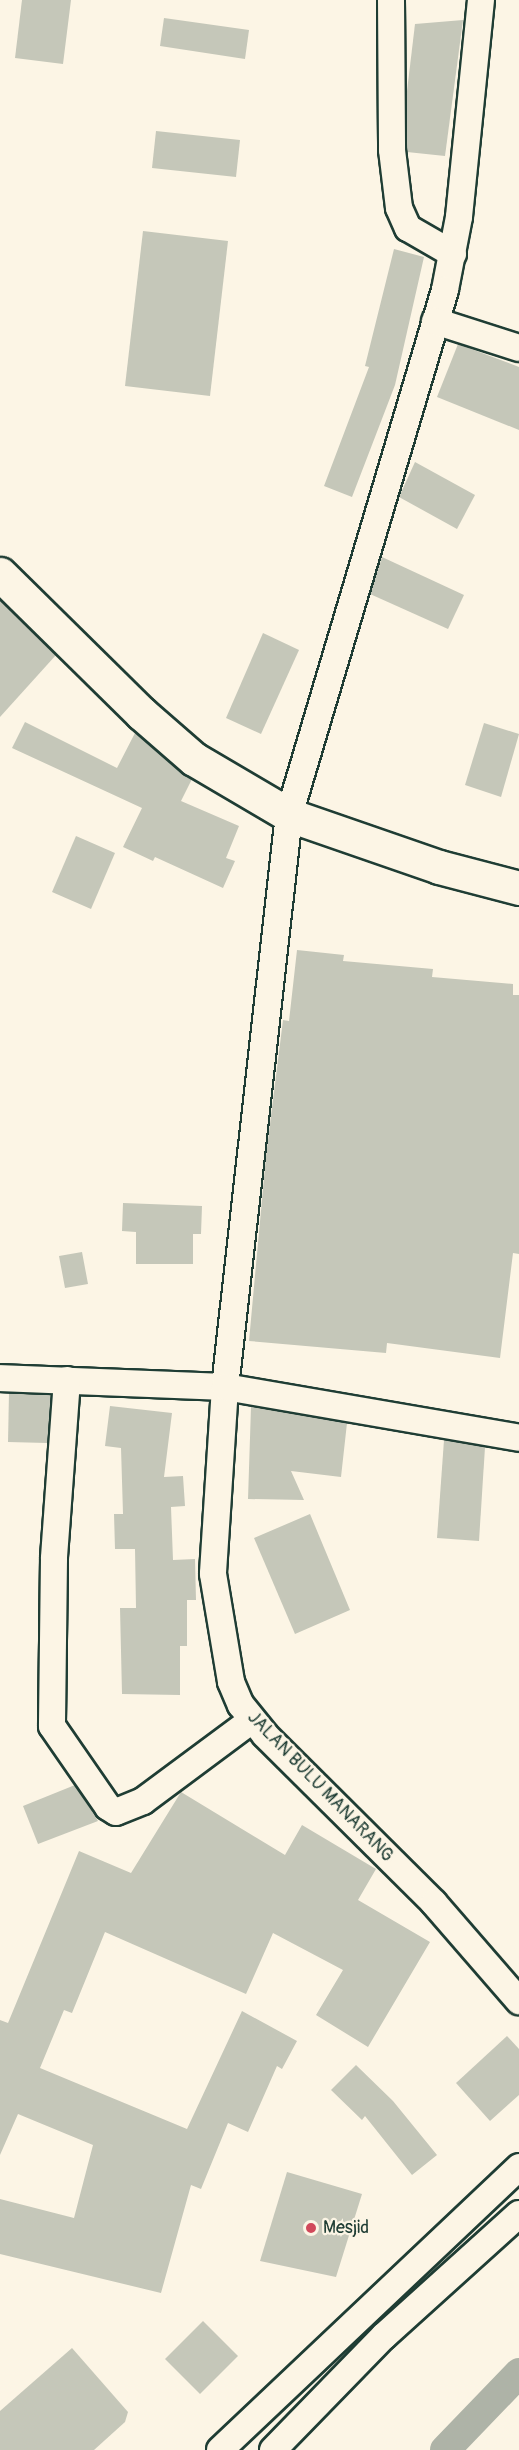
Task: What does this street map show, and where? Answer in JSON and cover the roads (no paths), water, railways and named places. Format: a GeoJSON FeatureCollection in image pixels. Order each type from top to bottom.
{"type":"FeatureCollection","features":[{"type":"Feature","properties":{"kind":"main road"},"geometry":{"type":"LineString","coordinates":[[0,574],[179,748],[289,815],[439,867],[519,888]]}},
{"type":"Feature","properties":{"kind":"street"},"geometry":{"type":"LineString","coordinates":[[391,0],[392,150],[397,199],[408,228],[453,254]]}},
{"type":"Feature","properties":{"kind":"street","name":"JALAN BULU MANARANG"},"geometry":{"type":"LineString","coordinates":[[481,0],[453,254],[289,815],[225,1387],[213,1574],[231,1682],[252,1720],[434,1903],[519,2001]]}},
{"type":"Feature","properties":{"kind":"street"},"geometry":{"type":"LineString","coordinates":[[435,321],[519,348]]}},
{"type":"Feature","properties":{"kind":"street"},"geometry":{"type":"LineString","coordinates":[[0,1378],[225,1387],[519,1438]]}},
{"type":"Feature","properties":{"kind":"street"},"geometry":{"type":"LineString","coordinates":[[67,1380],[54,1559],[52,1726],[108,1807],[116,1812],[142,1801],[252,1720]]}},
{"type":"Feature","properties":{"kind":"street"},"geometry":{"type":"LineString","coordinates":[[220,2450],[519,2167]]}},
{"type":"Feature","properties":{"kind":"street"},"geometry":{"type":"LineString","coordinates":[[273,2450],[384,2336],[519,2214]]}},
{"type":"Feature","properties":{"kind":"street"},"geometry":{"type":"LineString","coordinates":[[448,2233],[471,2258]]}},
{"type":"Feature","properties":{"kind":"waterway"},"geometry":{"type":"LineString","coordinates":[[445,2450],[519,2373]]}},
{"type":"Feature","properties":{"kind":"place","name":"Mesjid"},"geometry":{"type":"Point","coordinates":[311,2228]}}]}
